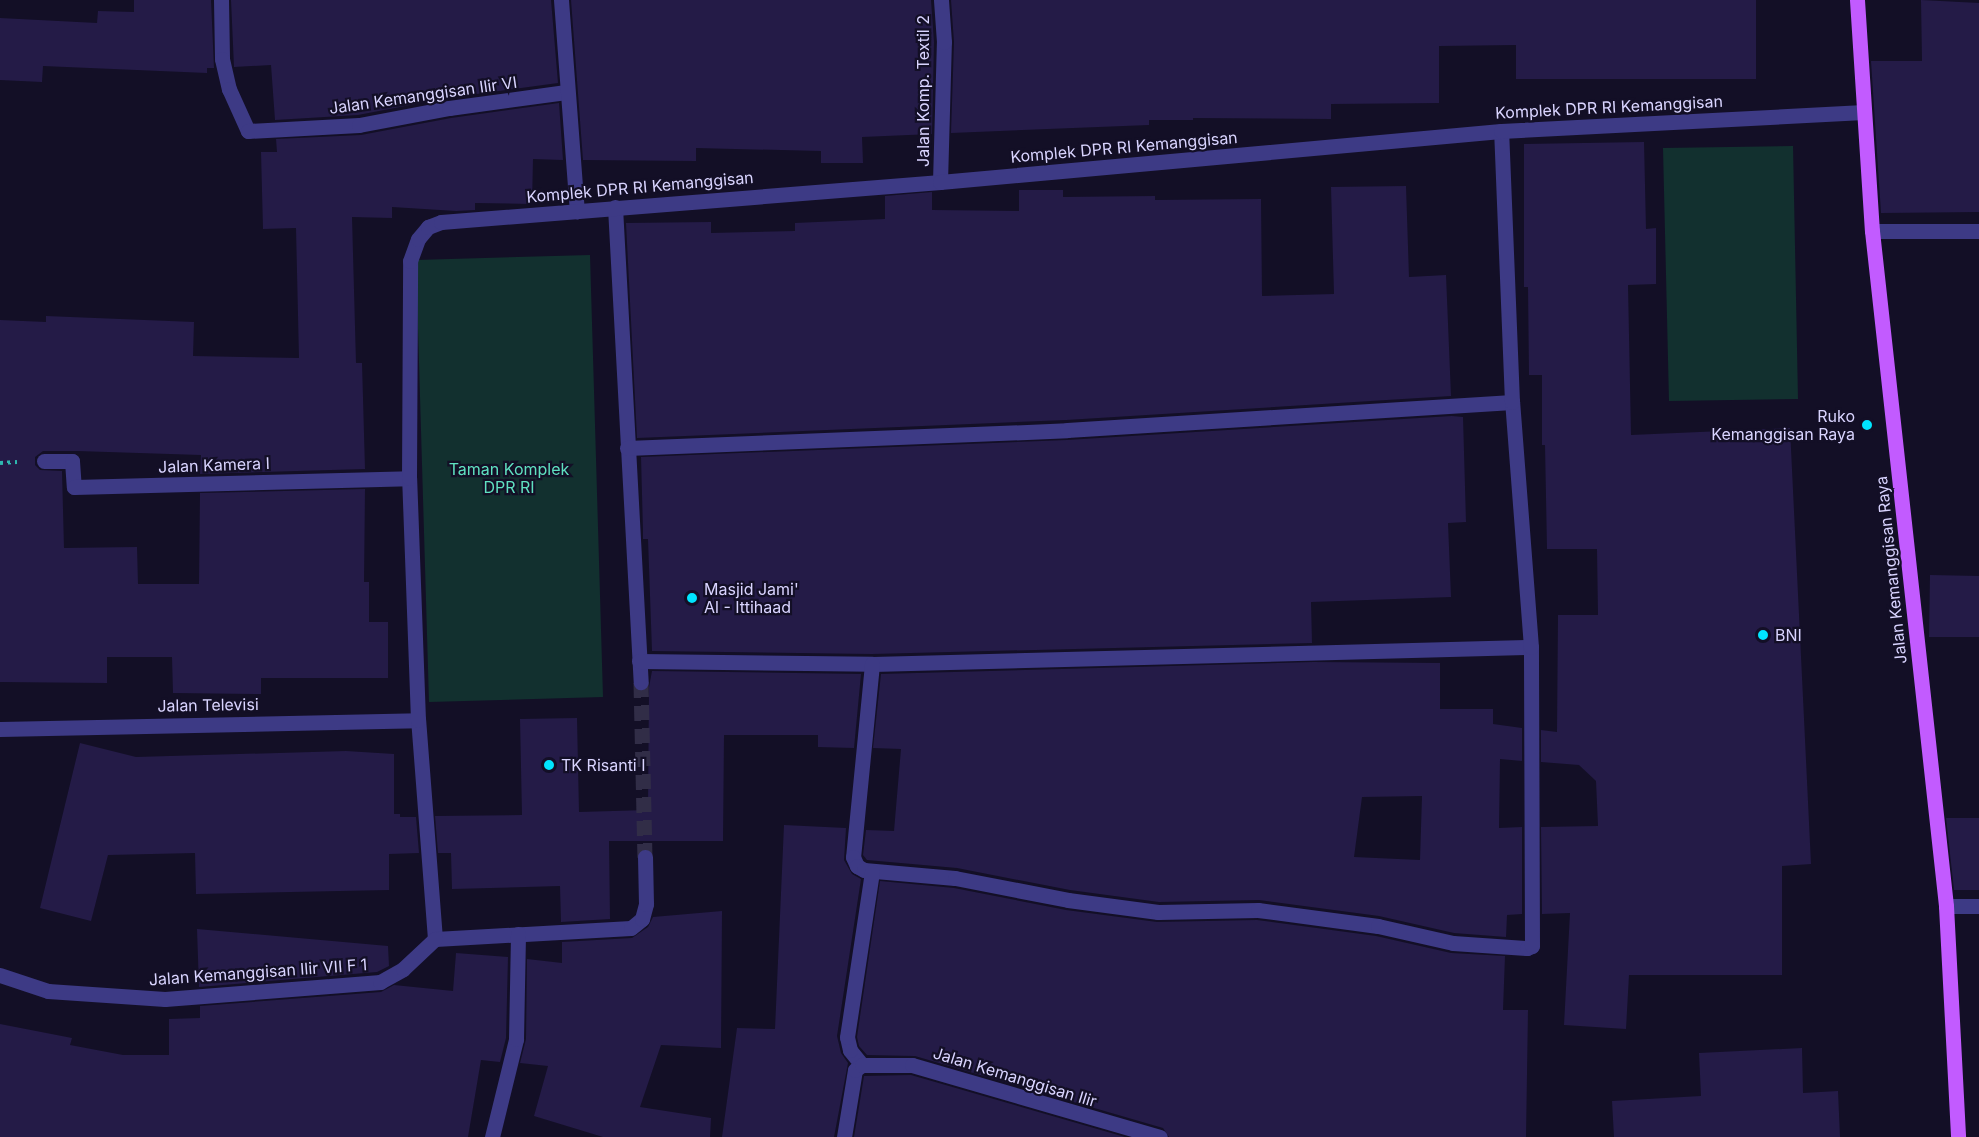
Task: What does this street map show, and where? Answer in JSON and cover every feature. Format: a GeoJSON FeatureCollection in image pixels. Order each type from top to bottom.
{"type":"FeatureCollection","features":[{"type":"Feature","properties":{"kind":"main road","name":"Jalan Kemanggisan Raya"},"geometry":{"type":"LineString","coordinates":[[1857,0],[1872,231],[1946,906],[1958,1137]]}},
{"type":"Feature","properties":{"kind":"street","name":"Jalan Kemanggisan Ilir VI"},"geometry":{"type":"LineString","coordinates":[[221,0],[222,59],[229,89],[248,131],[359,125],[449,108],[567,92]]}},
{"type":"Feature","properties":{"kind":"street"},"geometry":{"type":"LineString","coordinates":[[561,0],[577,211]]}},
{"type":"Feature","properties":{"kind":"street","name":"Jalan Komp. Textil 2"},"geometry":{"type":"LineString","coordinates":[[940,182],[944,42],[941,0]]}},
{"type":"Feature","properties":{"kind":"street","name":"Komplek DPR RI Kemanggisan"},"geometry":{"type":"LineString","coordinates":[[410,478],[410,261],[418,239],[428,227],[441,222],[940,182],[1501,131],[1864,112]]}},
{"type":"Feature","properties":{"kind":"street"},"geometry":{"type":"LineString","coordinates":[[872,664],[853,857],[857,866],[872,873],[955,878],[1068,900],[1158,912],[1258,910],[1293,913],[1378,926],[1453,943],[1530,947],[1534,941],[1531,647],[1512,402],[1501,131]]}},
{"type":"Feature","properties":{"kind":"street"},"geometry":{"type":"LineString","coordinates":[[615,207],[641,682]]}},
{"type":"Feature","properties":{"kind":"street"},"geometry":{"type":"LineString","coordinates":[[1872,231],[1979,231]]}},
{"type":"Feature","properties":{"kind":"street"},"geometry":{"type":"LineString","coordinates":[[627,448],[1067,430],[1512,402]]}},
{"type":"Feature","properties":{"kind":"street","name":"Jalan Kamera I"},"geometry":{"type":"LineString","coordinates":[[44,461],[72,461],[74,487],[410,478]]}},
{"type":"Feature","properties":{"kind":"street"},"geometry":{"type":"LineString","coordinates":[[410,478],[418,720],[435,939],[631,928],[642,919],[646,904],[645,857]]}},
{"type":"Feature","properties":{"kind":"street"},"geometry":{"type":"LineString","coordinates":[[639,661],[872,664],[1531,647]]}},
{"type":"Feature","properties":{"kind":"street","name":"Jalan Televisi"},"geometry":{"type":"LineString","coordinates":[[0,729],[418,720]]}},
{"type":"Feature","properties":{"kind":"street"},"geometry":{"type":"LineString","coordinates":[[844,1137],[855,1070],[862,1065],[850,1050],[847,1037],[872,873]]}},
{"type":"Feature","properties":{"kind":"street"},"geometry":{"type":"LineString","coordinates":[[1946,906],[1979,906]]}},
{"type":"Feature","properties":{"kind":"street"},"geometry":{"type":"LineString","coordinates":[[492,1137],[516,1039],[518,934]]}},
{"type":"Feature","properties":{"kind":"street","name":"Jalan Kemanggisan Ilir VII F 1"},"geometry":{"type":"LineString","coordinates":[[0,975],[48,991],[165,999],[380,982],[403,969],[435,939]]}},
{"type":"Feature","properties":{"kind":"street","name":"Jalan Kemanggisan Ilir"},"geometry":{"type":"LineString","coordinates":[[862,1065],[912,1065],[1160,1137]]}},
{"type":"Feature","properties":{"kind":"green space"},"geometry":{"type":"Polygon","coordinates":[[[1793,146],[1798,399],[1669,401],[1663,148],[1793,146]]]}},
{"type":"Feature","properties":{"kind":"green space","name":"Taman Komplek DPR RI"},"geometry":{"type":"Polygon","coordinates":[[[590,255],[603,697],[429,702],[416,260],[590,255]]]}},
{"type":"Feature","properties":{"kind":"building"},"geometry":{"type":"Polygon","coordinates":[[[134,0],[211,0],[214,68],[207,68],[207,73],[43,66],[42,82],[0,80],[0,18],[97,23],[98,11],[134,12],[134,0]]]}},
{"type":"Feature","properties":{"kind":"building"},"geometry":{"type":"Polygon","coordinates":[[[231,0],[551,0],[558,83],[447,98],[358,115],[275,120],[271,65],[234,67],[231,0]]]}},
{"type":"Feature","properties":{"kind":"building"},"geometry":{"type":"Polygon","coordinates":[[[571,0],[931,0],[934,42],[932,134],[862,137],[863,163],[821,163],[821,151],[696,148],[696,161],[583,160],[571,0]]]}},
{"type":"Feature","properties":{"kind":"building"},"geometry":{"type":"Polygon","coordinates":[[[951,0],[1756,0],[1756,79],[1516,79],[1516,45],[1439,46],[1439,103],[1331,104],[1331,119],[1193,118],[1193,120],[1149,120],[1149,125],[951,133],[954,42],[951,0]]]}},
{"type":"Feature","properties":{"kind":"building"},"geometry":{"type":"Polygon","coordinates":[[[1921,0],[1979,3],[1979,212],[1881,213],[1871,61],[1922,61],[1921,0]]]}},
{"type":"Feature","properties":{"kind":"building"},"geometry":{"type":"Polygon","coordinates":[[[559,103],[563,160],[533,159],[532,204],[475,203],[475,210],[456,211],[392,207],[392,218],[352,217],[356,363],[362,363],[365,469],[200,474],[201,455],[43,451],[35,457],[35,465],[40,470],[62,471],[64,548],[137,547],[138,584],[199,584],[200,493],[365,489],[364,582],[369,582],[369,622],[388,622],[388,678],[261,678],[261,694],[173,693],[172,657],[107,657],[107,683],[0,682],[0,320],[46,322],[46,316],[194,322],[193,356],[299,358],[296,228],[263,229],[261,152],[277,152],[276,139],[361,135],[451,118],[559,103]]]}},
{"type":"Feature","properties":{"kind":"building"},"geometry":{"type":"Polygon","coordinates":[[[1644,142],[1646,229],[1656,228],[1656,284],[1628,285],[1631,435],[1790,428],[1811,864],[1782,866],[1782,975],[1629,975],[1626,1029],[1564,1025],[1570,913],[1542,914],[1541,827],[1598,826],[1596,781],[1579,765],[1541,762],[1541,730],[1557,732],[1558,615],[1598,615],[1597,549],[1547,549],[1545,445],[1542,445],[1542,375],[1529,375],[1528,287],[1524,287],[1524,144],[1644,142]]]}},
{"type":"Feature","properties":{"kind":"building"},"geometry":{"type":"Polygon","coordinates":[[[1406,186],[1409,277],[1446,275],[1451,396],[1066,420],[637,438],[626,223],[711,222],[711,233],[795,231],[795,223],[885,219],[885,196],[932,192],[932,210],[1019,211],[1019,190],[1063,190],[1063,197],[1155,196],[1155,200],[1261,199],[1262,296],[1334,294],[1331,187],[1406,186]]]}},
{"type":"Feature","properties":{"kind":"building"},"geometry":{"type":"Polygon","coordinates":[[[1463,417],[1466,522],[1448,523],[1451,597],[1311,602],[1312,643],[872,654],[652,651],[648,539],[643,539],[641,457],[1067,440],[1463,417]]]}},
{"type":"Feature","properties":{"kind":"building"},"geometry":{"type":"Polygon","coordinates":[[[1930,575],[1979,576],[1979,637],[1929,637],[1930,575]]]}},
{"type":"Feature","properties":{"kind":"building"},"geometry":{"type":"Polygon","coordinates":[[[1313,662],[1440,663],[1440,709],[1493,709],[1493,724],[1522,728],[1522,761],[1500,759],[1499,828],[1522,827],[1522,914],[1507,915],[1506,937],[1454,933],[1379,916],[1259,900],[1159,902],[1070,890],[957,868],[867,860],[863,855],[866,830],[894,831],[901,749],[873,748],[881,674],[1313,662]],[[1422,796],[1362,797],[1354,857],[1420,860],[1422,796]]]}},
{"type":"Feature","properties":{"kind":"building"},"geometry":{"type":"Polygon","coordinates":[[[652,671],[861,674],[854,748],[818,747],[818,735],[724,735],[723,841],[609,841],[610,919],[561,922],[560,886],[452,889],[451,853],[438,853],[435,816],[522,815],[520,719],[577,718],[579,812],[648,810],[649,687],[652,671]]]}},
{"type":"Feature","properties":{"kind":"building"},"geometry":{"type":"Polygon","coordinates":[[[80,743],[136,757],[346,751],[394,754],[394,814],[400,814],[400,817],[416,817],[419,853],[389,854],[389,890],[196,894],[195,853],[108,855],[91,921],[40,908],[80,743]]]}},
{"type":"Feature","properties":{"kind":"building"},"geometry":{"type":"Polygon","coordinates":[[[1946,818],[1979,818],[1979,890],[1954,890],[1946,818]]]}},
{"type":"Feature","properties":{"kind":"building"},"geometry":{"type":"Polygon","coordinates":[[[784,825],[846,828],[844,860],[852,874],[861,879],[837,1036],[841,1053],[848,1063],[834,1137],[722,1137],[737,1028],[775,1029],[784,825]]]}},
{"type":"Feature","properties":{"kind":"building"},"geometry":{"type":"Polygon","coordinates":[[[880,881],[954,888],[1066,910],[1157,922],[1257,920],[1376,936],[1451,953],[1505,956],[1503,1010],[1528,1010],[1526,1137],[1169,1137],[1163,1128],[915,1056],[867,1055],[859,1046],[857,1037],[880,881]]]}},
{"type":"Feature","properties":{"kind":"building"},"geometry":{"type":"Polygon","coordinates":[[[722,911],[721,1048],[661,1045],[640,1107],[711,1118],[710,1137],[603,1137],[534,1116],[548,1066],[520,1063],[526,1039],[527,959],[562,963],[562,942],[632,938],[648,927],[653,917],[722,911]]]}},
{"type":"Feature","properties":{"kind":"building"},"geometry":{"type":"Polygon","coordinates":[[[197,929],[388,946],[389,966],[377,972],[199,987],[197,929]]]}},
{"type":"Feature","properties":{"kind":"building"},"geometry":{"type":"Polygon","coordinates":[[[456,953],[508,957],[506,1038],[500,1062],[481,1060],[468,1137],[0,1137],[0,1024],[72,1038],[70,1045],[123,1055],[169,1055],[169,1019],[200,1018],[200,1006],[381,992],[394,985],[453,991],[456,953]]]}},
{"type":"Feature","properties":{"kind":"building"},"geometry":{"type":"Polygon","coordinates":[[[1802,1048],[1803,1093],[1838,1091],[1840,1137],[1614,1137],[1612,1101],[1701,1096],[1699,1053],[1802,1048]]]}},
{"type":"Feature","properties":{"kind":"building"},"geometry":{"type":"Polygon","coordinates":[[[911,1075],[1125,1137],[854,1137],[864,1076],[911,1075]]]}},
{"type":"Feature","properties":{"kind":"tunnel"},"geometry":{"type":"LineString","coordinates":[[641,682],[645,857]]}},
{"type":"Feature","properties":{"kind":"place","name":"Ruko Kemanggisan Raya"},"geometry":{"type":"Point","coordinates":[1867,425]}},
{"type":"Feature","properties":{"kind":"place","name":"Masjid Jami' Al - Ittihaad"},"geometry":{"type":"Point","coordinates":[692,598]}},
{"type":"Feature","properties":{"kind":"place","name":"BNI"},"geometry":{"type":"Point","coordinates":[1763,635]}},
{"type":"Feature","properties":{"kind":"place","name":"TK Risanti I"},"geometry":{"type":"Point","coordinates":[549,765]}}]}
